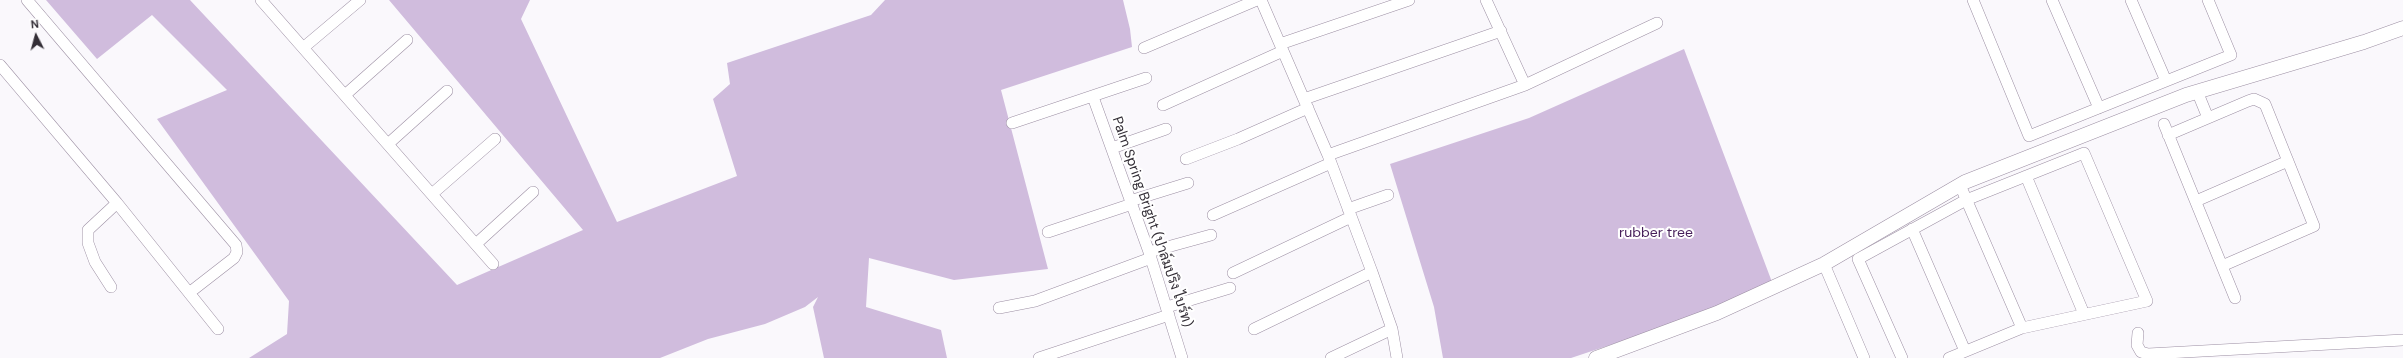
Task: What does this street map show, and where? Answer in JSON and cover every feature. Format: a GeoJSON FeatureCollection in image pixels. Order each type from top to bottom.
{"type":"FeatureCollection","features":[{"type":"Feature","properties":{"kind":"street"},"geometry":{"type":"LineString","coordinates":[[27,0],[236,245],[237,252],[234,258],[189,293]]}},
{"type":"Feature","properties":{"kind":"street"},"geometry":{"type":"LineString","coordinates":[[262,0],[493,264]]}},
{"type":"Feature","properties":{"kind":"street"},"geometry":{"type":"LineString","coordinates":[[304,48],[360,0]]}},
{"type":"Feature","properties":{"kind":"street"},"geometry":{"type":"LineString","coordinates":[[1144,48],[1257,0]]}},
{"type":"Feature","properties":{"kind":"street"},"geometry":{"type":"LineString","coordinates":[[1261,0],[1329,159],[1350,213],[1392,329],[1397,358]]}},
{"type":"Feature","properties":{"kind":"street"},"geometry":{"type":"LineString","coordinates":[[1163,105],[1281,48],[1408,0]]}},
{"type":"Feature","properties":{"kind":"street"},"geometry":{"type":"LineString","coordinates":[[1486,0],[1525,85]]}},
{"type":"Feature","properties":{"kind":"street"},"geometry":{"type":"LineString","coordinates":[[1974,0],[2029,136],[2231,55],[2208,0]]}},
{"type":"Feature","properties":{"kind":"street"},"geometry":{"type":"LineString","coordinates":[[2052,0],[2098,108]]}},
{"type":"Feature","properties":{"kind":"street"},"geometry":{"type":"LineString","coordinates":[[2131,0],[2166,81]]}},
{"type":"Feature","properties":{"kind":"street"},"geometry":{"type":"LineString","coordinates":[[1213,216],[1329,159],[1525,85],[1657,23]]}},
{"type":"Feature","properties":{"kind":"street"},"geometry":{"type":"LineString","coordinates":[[1596,358],[1717,313],[1824,264],[1960,185],[2197,91],[2364,42],[2403,28]]}},
{"type":"Feature","properties":{"kind":"street"},"geometry":{"type":"LineString","coordinates":[[1186,159],[1238,139],[1306,104],[1501,32]]}},
{"type":"Feature","properties":{"kind":"street"},"geometry":{"type":"LineString","coordinates":[[345,95],[407,40]]}},
{"type":"Feature","properties":{"kind":"street"},"geometry":{"type":"LineString","coordinates":[[0,65],[117,203],[218,329]]}},
{"type":"Feature","properties":{"kind":"street"},"geometry":{"type":"LineString","coordinates":[[1012,123],[1146,78]]}},
{"type":"Feature","properties":{"kind":"street"},"geometry":{"type":"LineString","coordinates":[[388,144],[447,91]]}},
{"type":"Feature","properties":{"kind":"street"},"geometry":{"type":"LineString","coordinates":[[2197,91],[2208,118]]}},
{"type":"Feature","properties":{"kind":"street","name":"Palm Spring Bright (ปาล์มปริง ไบร์ท)"},"geometry":{"type":"LineString","coordinates":[[1093,97],[1150,255],[1182,358]]}},
{"type":"Feature","properties":{"kind":"street"},"geometry":{"type":"LineString","coordinates":[[2222,266],[2314,226],[2265,104],[2260,100],[2248,101],[2208,118],[2166,129],[2235,298]]}},
{"type":"Feature","properties":{"kind":"street"},"geometry":{"type":"LineString","coordinates":[[1112,148],[1166,129]]}},
{"type":"Feature","properties":{"kind":"street"},"geometry":{"type":"LineString","coordinates":[[432,194],[495,140]]}},
{"type":"Feature","properties":{"kind":"street"},"geometry":{"type":"LineString","coordinates":[[1902,358],[1858,259],[1966,200],[2084,152],[2147,301],[2022,328],[1949,358]]}},
{"type":"Feature","properties":{"kind":"street"},"geometry":{"type":"LineString","coordinates":[[2196,201],[2288,161]]}},
{"type":"Feature","properties":{"kind":"street"},"geometry":{"type":"LineString","coordinates":[[2026,176],[2084,314]]}},
{"type":"Feature","properties":{"kind":"street"},"geometry":{"type":"LineString","coordinates":[[1048,232],[1188,183]]}},
{"type":"Feature","properties":{"kind":"street"},"geometry":{"type":"LineString","coordinates":[[1960,185],[2022,328]]}},
{"type":"Feature","properties":{"kind":"street"},"geometry":{"type":"LineString","coordinates":[[476,244],[533,192]]}},
{"type":"Feature","properties":{"kind":"street"},"geometry":{"type":"LineString","coordinates":[[1233,273],[1388,195]]}},
{"type":"Feature","properties":{"kind":"street"},"geometry":{"type":"LineString","coordinates":[[111,287],[95,262],[88,243],[88,230],[117,203]]}},
{"type":"Feature","properties":{"kind":"street"},"geometry":{"type":"LineString","coordinates":[[1912,229],[1965,351]]}},
{"type":"Feature","properties":{"kind":"street"},"geometry":{"type":"LineString","coordinates":[[999,308],[1035,300],[1150,255],[1211,235]]}},
{"type":"Feature","properties":{"kind":"street"},"geometry":{"type":"LineString","coordinates":[[1824,264],[1864,358]]}},
{"type":"Feature","properties":{"kind":"street"},"geometry":{"type":"LineString","coordinates":[[1254,329],[1372,272]]}},
{"type":"Feature","properties":{"kind":"street"},"geometry":{"type":"LineString","coordinates":[[1039,358],[1230,288]]}},
{"type":"Feature","properties":{"kind":"street"},"geometry":{"type":"LineString","coordinates":[[1331,358],[1392,329]]}},
{"type":"Feature","properties":{"kind":"street"},"geometry":{"type":"LineString","coordinates":[[2138,333],[2136,345],[2141,352],[2161,354],[2403,340]]}},
{"type":"Feature","properties":{"kind":"green space"},"geometry":{"type":"Polygon","coordinates":[[[46,0],[190,0],[457,285],[583,230],[389,0],[530,0],[521,19],[617,222],[737,176],[713,99],[730,84],[727,63],[871,15],[885,0],[1123,0],[1130,29],[1132,47],[1001,90],[1048,269],[954,280],[869,258],[866,307],[941,330],[947,358],[824,358],[813,307],[818,297],[805,307],[765,324],[708,339],[660,358],[249,358],[287,334],[289,301],[157,119],[227,90],[152,15],[97,59],[46,0]]]}},
{"type":"Feature","properties":{"kind":"green space","name":"rubber tree"},"geometry":{"type":"Polygon","coordinates":[[[1684,49],[1772,282],[1685,320],[1571,358],[1443,358],[1434,307],[1390,164],[1529,118],[1684,49]]]}}]}
